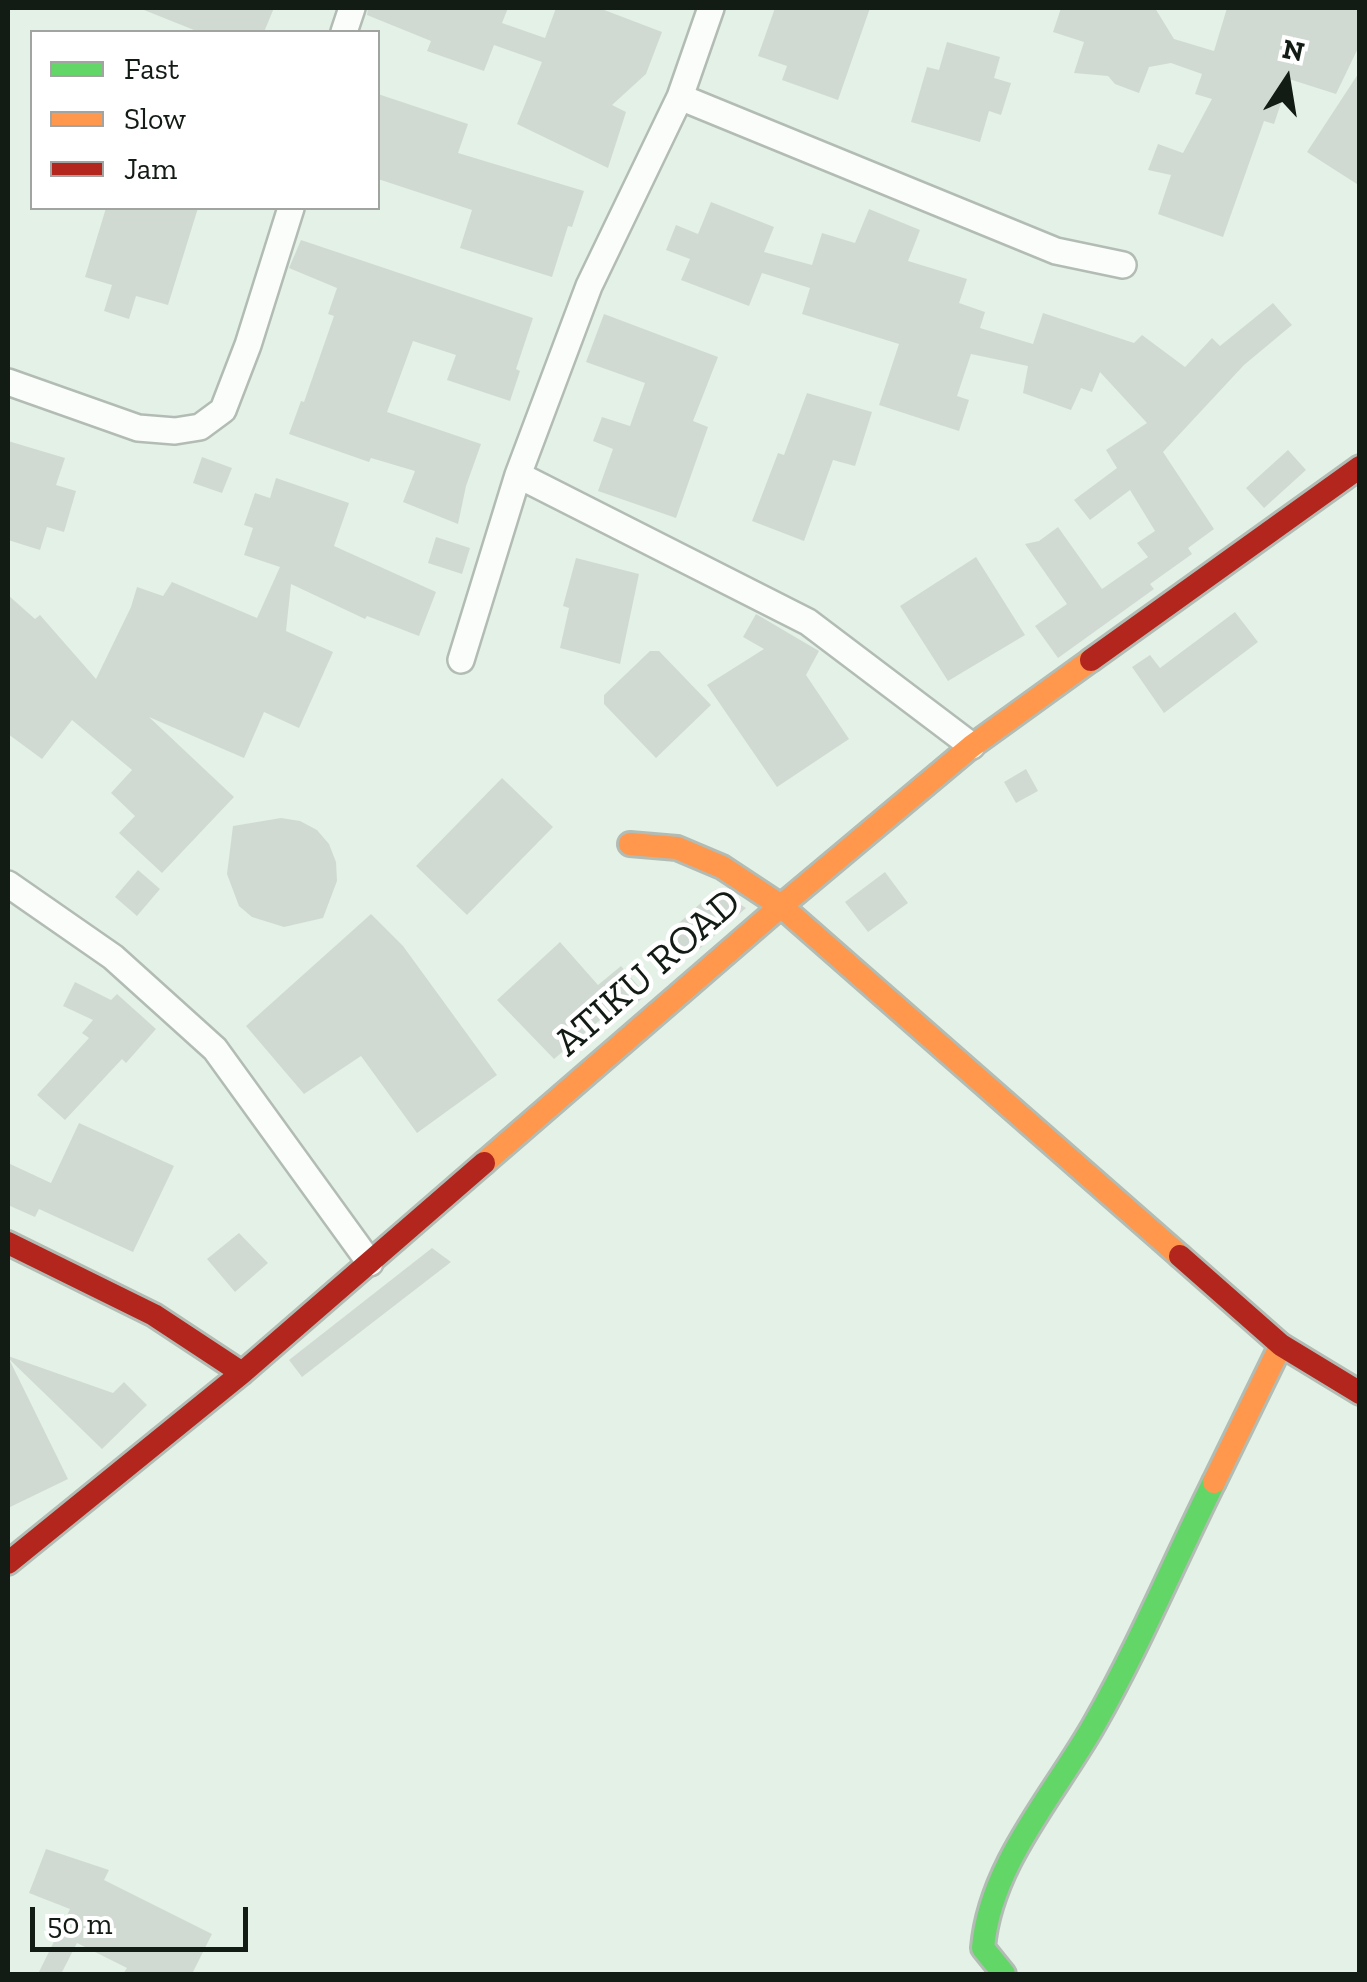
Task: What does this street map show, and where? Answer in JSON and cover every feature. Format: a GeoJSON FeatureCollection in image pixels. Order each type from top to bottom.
{"type":"FeatureCollection","features":[{"type":"Feature","properties":{"kind":"street"},"geometry":{"type":"LineString","coordinates":[[460,660],[518,475],[589,286],[680,98],[711,8]]}},
{"type":"Feature","properties":{"kind":"street"},"geometry":{"type":"LineString","coordinates":[[680,98],[1056,250],[1123,265]]}},
{"type":"Feature","properties":{"kind":"street"},"geometry":{"type":"LineString","coordinates":[[8,382],[138,428],[175,431],[200,427],[223,410],[248,345],[289,210]]}},
{"type":"Feature","properties":{"kind":"street","name":"ATIKU ROAD"},"geometry":{"type":"LineString","coordinates":[[8,1563],[242,1373],[781,906],[972,746],[1360,467]]}},
{"type":"Feature","properties":{"kind":"street"},"geometry":{"type":"LineString","coordinates":[[518,475],[808,622],[972,746]]}},
{"type":"Feature","properties":{"kind":"street"},"geometry":{"type":"LineString","coordinates":[[630,844],[676,848],[722,866],[781,906],[1281,1346],[1360,1392]]}},
{"type":"Feature","properties":{"kind":"street"},"geometry":{"type":"LineString","coordinates":[[8,884],[113,957],[215,1049],[370,1264]]}},
{"type":"Feature","properties":{"kind":"street"},"geometry":{"type":"LineString","coordinates":[[8,1243],[154,1315],[242,1373]]}},
{"type":"Feature","properties":{"kind":"street"},"geometry":{"type":"LineString","coordinates":[[1004,1974],[983,1948],[985,1925],[1008,1865],[1096,1722],[1281,1346]]}},
{"type":"Feature","properties":{"kind":"building"},"geometry":{"type":"Polygon","coordinates":[[[139,8],[274,8],[265,30],[194,30],[139,8]]]}},
{"type":"Feature","properties":{"kind":"building"},"geometry":{"type":"Polygon","coordinates":[[[368,8],[508,8],[502,23],[545,38],[556,8],[599,8],[662,32],[646,74],[612,105],[626,112],[608,168],[517,124],[542,62],[494,45],[484,71],[427,51],[431,41],[367,15],[368,8]]]}},
{"type":"Feature","properties":{"kind":"building"},"geometry":{"type":"Polygon","coordinates":[[[775,8],[870,8],[838,100],[782,80],[787,66],[758,56],[775,8]]]}},
{"type":"Feature","properties":{"kind":"building"},"geometry":{"type":"Polygon","coordinates":[[[1061,8],[1155,8],[1174,39],[1214,51],[1227,8],[1360,8],[1360,44],[1336,94],[1289,79],[1274,124],[1264,121],[1223,237],[1158,214],[1171,175],[1148,170],[1158,144],[1183,153],[1212,99],[1195,94],[1202,74],[1171,63],[1149,67],[1139,93],[1115,84],[1108,76],[1074,73],[1084,42],[1053,32],[1061,8]]]}},
{"type":"Feature","properties":{"kind":"building"},"geometry":{"type":"Polygon","coordinates":[[[947,42],[1000,57],[994,78],[1011,83],[1001,115],[989,111],[980,142],[911,122],[927,67],[939,70],[947,42]]]}},
{"type":"Feature","properties":{"kind":"building"},"geometry":{"type":"Polygon","coordinates":[[[1360,71],[1360,186],[1307,152],[1360,71]]]}},
{"type":"Feature","properties":{"kind":"building"},"geometry":{"type":"Polygon","coordinates":[[[380,95],[468,124],[458,153],[584,191],[552,277],[460,248],[472,210],[380,180],[380,95]]]}},
{"type":"Feature","properties":{"kind":"building"},"geometry":{"type":"Polygon","coordinates":[[[711,202],[774,227],[764,252],[812,265],[822,233],[855,243],[869,209],[920,230],[908,261],[967,279],[959,303],[985,312],[980,328],[1033,344],[1043,313],[1134,343],[1142,335],[1185,367],[1212,338],[1220,346],[1273,303],[1292,325],[1244,365],[1163,452],[1214,529],[1188,548],[1192,554],[1150,584],[1154,589],[1058,658],[1035,626],[1067,604],[1025,544],[1039,541],[1058,527],[1102,589],[1148,557],[1137,543],[1155,531],[1130,490],[1090,520],[1074,500],[1117,468],[1106,450],[1147,423],[1100,372],[1092,392],[1081,388],[1071,410],[1023,393],[1028,366],[971,354],[957,396],[969,400],[959,431],[879,405],[899,344],[802,314],[810,288],[762,273],[749,306],[681,280],[690,259],[666,250],[676,225],[698,234],[711,202]]]}},
{"type":"Feature","properties":{"kind":"building"},"geometry":{"type":"Polygon","coordinates":[[[105,210],[197,210],[168,305],[136,296],[129,319],[104,311],[112,285],[85,277],[105,210]]]}},
{"type":"Feature","properties":{"kind":"building"},"geometry":{"type":"Polygon","coordinates":[[[301,240],[533,318],[510,401],[447,380],[456,355],[413,341],[387,412],[481,444],[458,524],[403,502],[415,471],[371,458],[369,462],[289,434],[334,316],[328,314],[337,288],[289,268],[301,240]]]}},
{"type":"Feature","properties":{"kind":"building"},"geometry":{"type":"Polygon","coordinates":[[[604,314],[718,357],[693,421],[708,427],[676,518],[598,491],[613,449],[593,441],[602,417],[630,426],[645,383],[586,362],[604,314]]]}},
{"type":"Feature","properties":{"kind":"building"},"geometry":{"type":"Polygon","coordinates":[[[807,393],[872,412],[855,466],[833,460],[804,541],[752,521],[778,453],[784,455],[807,393]]]}},
{"type":"Feature","properties":{"kind":"building"},"geometry":{"type":"Polygon","coordinates":[[[8,441],[65,458],[56,485],[76,491],[64,532],[47,527],[40,550],[8,540],[8,441]]]}},
{"type":"Feature","properties":{"kind":"building"},"geometry":{"type":"Polygon","coordinates":[[[1288,450],[1306,470],[1264,508],[1246,488],[1288,450]]]}},
{"type":"Feature","properties":{"kind":"building"},"geometry":{"type":"Polygon","coordinates":[[[202,457],[232,468],[222,493],[193,483],[202,457]]]}},
{"type":"Feature","properties":{"kind":"building"},"geometry":{"type":"Polygon","coordinates":[[[276,478],[349,503],[334,546],[436,592],[419,636],[367,616],[365,619],[291,584],[286,631],[333,652],[299,728],[264,712],[244,758],[149,717],[234,797],[162,873],[119,833],[135,816],[111,793],[132,770],[72,720],[42,759],[8,734],[8,595],[35,619],[40,615],[96,679],[137,587],[163,596],[172,582],[257,618],[280,567],[244,555],[253,528],[244,525],[255,493],[270,498],[276,478]]]}},
{"type":"Feature","properties":{"kind":"building"},"geometry":{"type":"Polygon","coordinates":[[[436,537],[470,548],[462,574],[428,563],[436,537]]]}},
{"type":"Feature","properties":{"kind":"building"},"geometry":{"type":"Polygon","coordinates":[[[976,557],[1025,635],[948,681],[900,606],[976,557]]]}},
{"type":"Feature","properties":{"kind":"building"},"geometry":{"type":"Polygon","coordinates":[[[576,558],[639,574],[620,664],[560,648],[569,608],[563,606],[576,558]]]}},
{"type":"Feature","properties":{"kind":"building"},"geometry":{"type":"Polygon","coordinates":[[[1235,612],[1258,642],[1164,713],[1132,667],[1150,655],[1160,668],[1235,612]]]}},
{"type":"Feature","properties":{"kind":"building"},"geometry":{"type":"Polygon","coordinates":[[[756,614],[819,651],[806,675],[849,739],[777,787],[707,685],[764,649],[743,637],[756,614]]]}},
{"type":"Feature","properties":{"kind":"building"},"geometry":{"type":"Polygon","coordinates":[[[650,651],[659,651],[711,705],[656,758],[604,704],[604,695],[650,651]]]}},
{"type":"Feature","properties":{"kind":"building"},"geometry":{"type":"Polygon","coordinates":[[[1026,769],[1038,791],[1016,803],[1004,782],[1026,769]]]}},
{"type":"Feature","properties":{"kind":"building"},"geometry":{"type":"Polygon","coordinates":[[[502,778],[553,827],[467,915],[416,866],[502,778]]]}},
{"type":"Feature","properties":{"kind":"building"},"geometry":{"type":"Polygon","coordinates":[[[281,818],[300,821],[317,830],[329,844],[336,862],[337,881],[323,918],[284,927],[252,917],[239,906],[227,874],[233,826],[281,818]]]}},
{"type":"Feature","properties":{"kind":"building"},"geometry":{"type":"Polygon","coordinates":[[[138,870],[160,889],[137,916],[115,897],[138,870]]]}},
{"type":"Feature","properties":{"kind":"building"},"geometry":{"type":"Polygon","coordinates":[[[885,872],[908,903],[868,932],[845,902],[885,872]]]}},
{"type":"Feature","properties":{"kind":"building"},"geometry":{"type":"Polygon","coordinates":[[[716,889],[746,908],[689,958],[667,934],[716,889]]]}},
{"type":"Feature","properties":{"kind":"building"},"geometry":{"type":"Polygon","coordinates":[[[371,914],[403,946],[497,1075],[417,1133],[361,1056],[304,1094],[246,1026],[371,914]]]}},
{"type":"Feature","properties":{"kind":"building"},"geometry":{"type":"Polygon","coordinates":[[[560,942],[598,985],[621,966],[646,995],[627,1011],[620,1003],[554,1059],[497,1000],[560,942]]]}},
{"type":"Feature","properties":{"kind":"building"},"geometry":{"type":"Polygon","coordinates":[[[75,982],[111,1000],[117,994],[156,1029],[65,1120],[37,1095],[89,1038],[82,1033],[93,1020],[63,1006],[75,982]]]}},
{"type":"Feature","properties":{"kind":"building"},"geometry":{"type":"Polygon","coordinates":[[[79,1123],[174,1166],[133,1252],[39,1209],[35,1217],[8,1205],[8,1163],[51,1183],[79,1123]]]}},
{"type":"Feature","properties":{"kind":"building"},"geometry":{"type":"Polygon","coordinates":[[[239,1233],[268,1263],[235,1292],[207,1259],[239,1233]]]}},
{"type":"Feature","properties":{"kind":"building"},"geometry":{"type":"Polygon","coordinates":[[[432,1248],[451,1262],[302,1377],[289,1360],[432,1248]]]}},
{"type":"Feature","properties":{"kind":"building"},"geometry":{"type":"Polygon","coordinates":[[[8,1356],[113,1393],[124,1382],[147,1405],[102,1449],[9,1359],[68,1479],[8,1508],[8,1356]]]}},
{"type":"Feature","properties":{"kind":"building"},"geometry":{"type":"Polygon","coordinates":[[[46,1849],[109,1870],[104,1880],[212,1934],[192,1974],[123,1974],[127,1968],[77,1943],[61,1974],[38,1974],[70,1909],[29,1893],[46,1849]]]}},
{"type":"Feature","properties":{"kind":"traffic: fast"},"geometry":{"type":"LineString","coordinates":[[1004,1974],[983,1948],[998,1887],[1027,1831],[1111,1694],[1214,1482]]}},
{"type":"Feature","properties":{"kind":"traffic: slow"},"geometry":{"type":"LineString","coordinates":[[484,1163],[972,746],[1091,660]]}},
{"type":"Feature","properties":{"kind":"traffic: slow"},"geometry":{"type":"LineString","coordinates":[[630,844],[677,848],[722,867],[781,906],[1180,1256]]}},
{"type":"Feature","properties":{"kind":"traffic: slow"},"geometry":{"type":"LineString","coordinates":[[1214,1482],[1281,1345]]}},
{"type":"Feature","properties":{"kind":"traffic: jam"},"geometry":{"type":"LineString","coordinates":[[1091,660],[1360,467]]}},
{"type":"Feature","properties":{"kind":"traffic: jam"},"geometry":{"type":"LineString","coordinates":[[8,1563],[242,1373],[484,1163]]}},
{"type":"Feature","properties":{"kind":"traffic: jam"},"geometry":{"type":"LineString","coordinates":[[8,1243],[154,1315],[242,1373]]}},
{"type":"Feature","properties":{"kind":"traffic: jam"},"geometry":{"type":"LineString","coordinates":[[1180,1256],[1281,1345],[1360,1393]]}}]}
